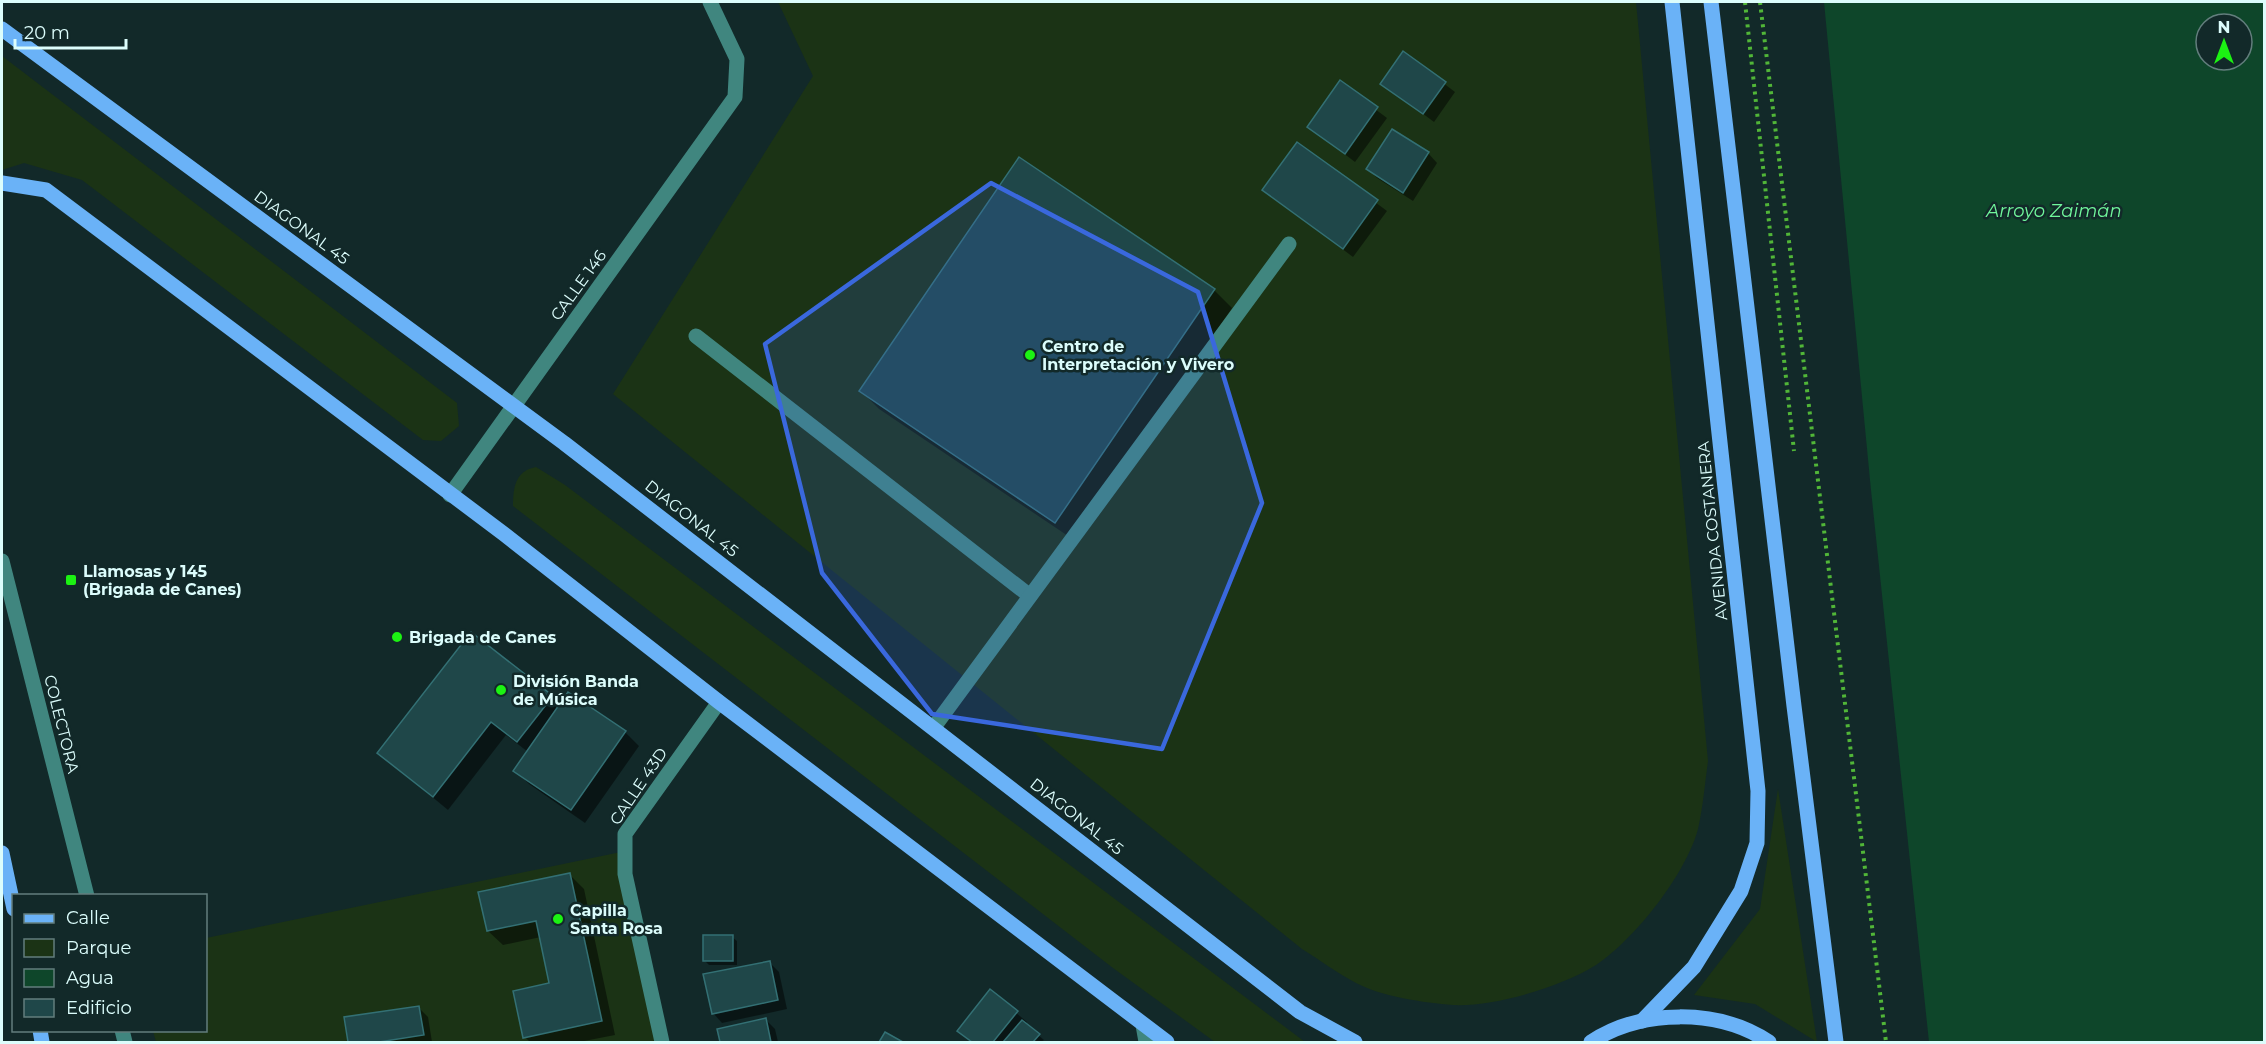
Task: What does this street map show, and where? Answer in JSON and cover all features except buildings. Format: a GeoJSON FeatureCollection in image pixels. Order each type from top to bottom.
{"type":"FeatureCollection","features":[{"type":"Feature","properties":{"kind":"main road","name":"AVENIDA COSTANERA"},"geometry":{"type":"LineString","coordinates":[[1642,1021],[1694,967],[1741,891],[1756,843],[1758,791],[1672,2]]}},
{"type":"Feature","properties":{"kind":"main road"},"geometry":{"type":"LineString","coordinates":[[1711,2],[1792,694],[1836,1042]]}},
{"type":"Feature","properties":{"kind":"main road","name":"DIAGONAL 45"},"geometry":{"type":"LineString","coordinates":[[2,29],[514,405],[934,727],[1300,1012],[1355,1042]]}},
{"type":"Feature","properties":{"kind":"main road"},"geometry":{"type":"LineString","coordinates":[[2,183],[46,190],[1167,1042]]}},
{"type":"Feature","properties":{"kind":"main road"},"geometry":{"type":"LineString","coordinates":[[2,853],[12,900]]}},
{"type":"Feature","properties":{"kind":"main road"},"geometry":{"type":"LineString","coordinates":[[1591,1042],[1603,1034],[1642,1021],[1683,1017],[1722,1022],[1760,1036],[1769,1042]]}},
{"type":"Feature","properties":{"kind":"street","name":"CALLE 146"},"geometry":{"type":"LineString","coordinates":[[450,495],[735,97],[737,59],[710,2]]}},
{"type":"Feature","properties":{"kind":"street"},"geometry":{"type":"LineString","coordinates":[[934,727],[1289,244]]}},
{"type":"Feature","properties":{"kind":"street"},"geometry":{"type":"LineString","coordinates":[[696,336],[1030,596]]}},
{"type":"Feature","properties":{"kind":"street","name":"COLECTORA"},"geometry":{"type":"LineString","coordinates":[[2,561],[86,894]]}},
{"type":"Feature","properties":{"kind":"street","name":"CALLE 43D"},"geometry":{"type":"LineString","coordinates":[[662,1042],[625,874],[625,834],[719,702]]}},
{"type":"Feature","properties":{"kind":"street"},"geometry":{"type":"LineString","coordinates":[[1143,1025],[1146,1042]]}},
{"type":"Feature","properties":{"kind":"path"},"geometry":{"type":"LineString","coordinates":[[1760,2],[1886,1042]]}},
{"type":"Feature","properties":{"kind":"highlighted area"},"geometry":{"type":"Polygon","coordinates":[[[991,183],[1198,292],[1262,503],[1162,749],[932,714],[822,573],[765,344],[991,183]]]}},
{"type":"Feature","properties":{"kind":"green space"},"geometry":{"type":"Polygon","coordinates":[[[778,2],[1636,2],[1708,761],[1703,804],[1692,847],[1671,885],[1657,904],[1611,954],[1581,973],[1546,988],[1507,999],[1469,1005],[1442,1004],[1403,998],[1377,992],[1349,979],[1302,949],[613,394],[813,76],[778,2]]]}},
{"type":"Feature","properties":{"kind":"green space"},"geometry":{"type":"Polygon","coordinates":[[[2,56],[457,403],[459,426],[441,441],[423,440],[82,180],[24,163],[2,170],[2,56]]]}},
{"type":"Feature","properties":{"kind":"green space"},"geometry":{"type":"Polygon","coordinates":[[[536,467],[565,485],[1305,1042],[1215,1042],[1113,968],[513,506],[519,476],[536,467]]]}},
{"type":"Feature","properties":{"kind":"green space"},"geometry":{"type":"Polygon","coordinates":[[[1778,789],[1817,1042],[1755,1004],[1694,995],[1760,909],[1778,789]]]}},
{"type":"Feature","properties":{"kind":"green space"},"geometry":{"type":"Polygon","coordinates":[[[621,852],[664,1042],[156,1042],[153,1032],[207,1032],[207,938],[621,852]]]}},
{"type":"Feature","properties":{"kind":"water","name":"Arroyo Zaimán"},"geometry":{"type":"Polygon","coordinates":[[[1824,2],[2264,2],[2264,1042],[1929,1042],[1871,490],[1824,2]]]}},
{"type":"Feature","properties":{"kind":"place","name":"Centro de Interpretación y Vivero"},"geometry":{"type":"Point","coordinates":[1030,355]}},
{"type":"Feature","properties":{"kind":"place","name":"Llamosas y 145 (Brigada de Canes)"},"geometry":{"type":"Point","coordinates":[71,580]}},
{"type":"Feature","properties":{"kind":"place","name":"Brigada de Canes"},"geometry":{"type":"Point","coordinates":[397,637]}},
{"type":"Feature","properties":{"kind":"place","name":"División Banda de Música"},"geometry":{"type":"Point","coordinates":[501,690]}},
{"type":"Feature","properties":{"kind":"place","name":"Capilla Santa Rosa"},"geometry":{"type":"Point","coordinates":[558,919]}}]}
